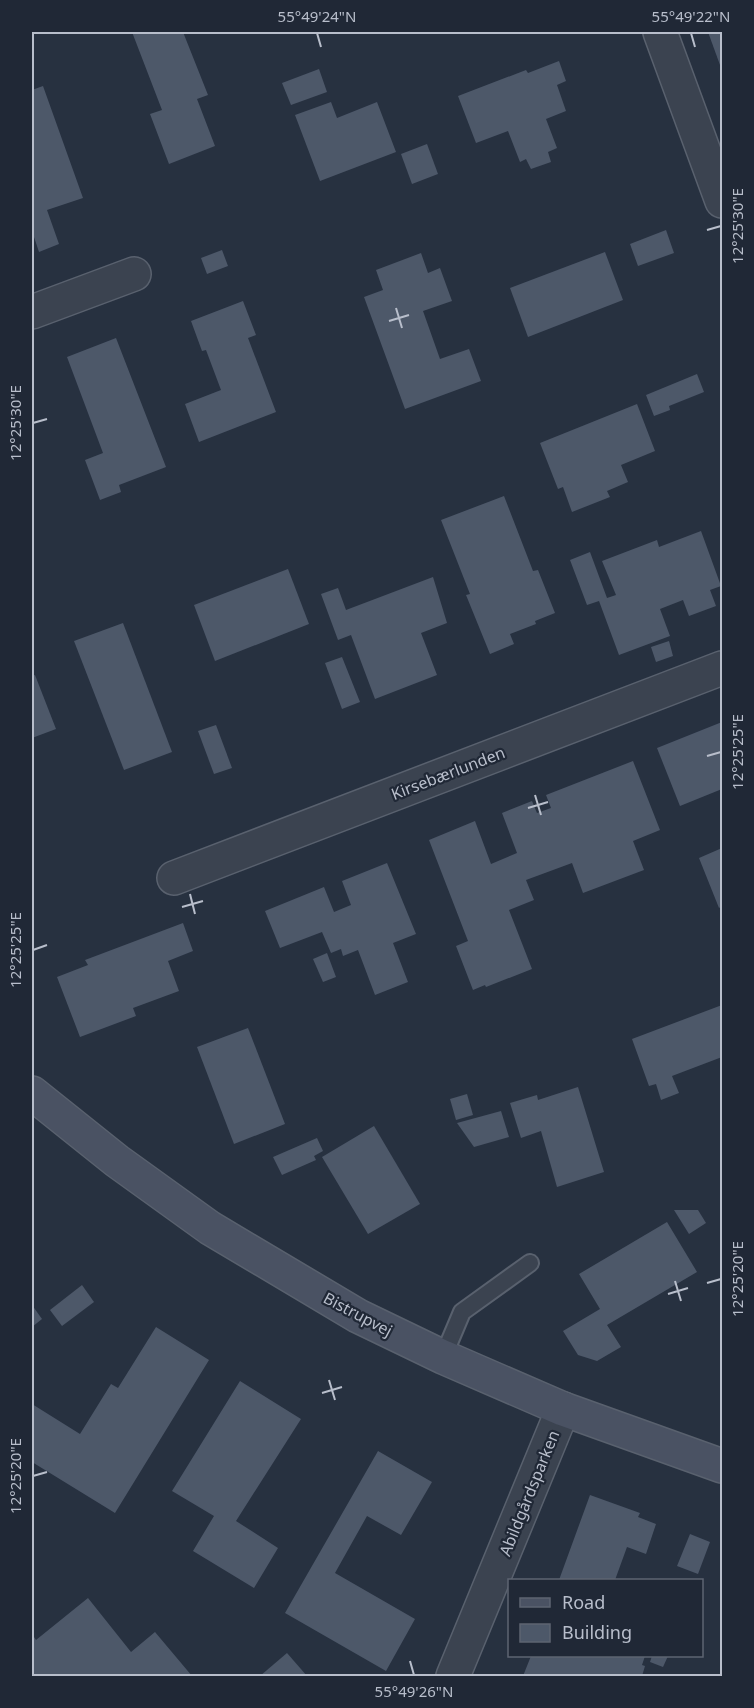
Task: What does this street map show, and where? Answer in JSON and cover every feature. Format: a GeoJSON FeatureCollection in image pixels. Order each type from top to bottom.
{"type":"FeatureCollection","features":[{"type":"Feature","properties":{"kind":"main road","name":"Bistrupvej"},"geometry":{"type":"LineString","coordinates":[[32,1093],[117,1161],[210,1228],[358,1317],[563,1409],[723,1466]]}},
{"type":"Feature","properties":{"kind":"street"},"geometry":{"type":"LineString","coordinates":[[660,32],[723,201]]}},
{"type":"Feature","properties":{"kind":"street"},"geometry":{"type":"LineString","coordinates":[[32,312],[134,274]]}},
{"type":"Feature","properties":{"kind":"street","name":"Kirsebærlunden"},"geometry":{"type":"LineString","coordinates":[[174,878],[723,668]]}},
{"type":"Feature","properties":{"kind":"street","name":"Abildgårdsparken"},"geometry":{"type":"LineString","coordinates":[[453,1677],[563,1409]]}},
{"type":"Feature","properties":{"kind":"lane"},"geometry":{"type":"LineString","coordinates":[[443,1357],[462,1312],[530,1263]]}},
{"type":"Feature","properties":{"kind":"building"},"geometry":{"type":"Polygon","coordinates":[[[132,32],[183,32],[208,95],[197,99],[215,146],[169,164],[150,114],[162,110],[132,32]]]}},
{"type":"Feature","properties":{"kind":"building"},"geometry":{"type":"Polygon","coordinates":[[[708,32],[722,32],[722,64],[720,65],[708,32]]]}},
{"type":"Feature","properties":{"kind":"building"},"geometry":{"type":"Polygon","coordinates":[[[559,61],[566,81],[557,85],[566,111],[546,119],[557,148],[548,152],[551,162],[531,169],[526,159],[520,162],[508,131],[476,143],[458,96],[526,70],[528,73],[559,61]]]}},
{"type":"Feature","properties":{"kind":"building"},"geometry":{"type":"Polygon","coordinates":[[[319,69],[327,92],[291,105],[282,83],[319,69]]]}},
{"type":"Feature","properties":{"kind":"building"},"geometry":{"type":"Polygon","coordinates":[[[43,86],[83,198],[47,210],[59,244],[39,252],[32,231],[32,210],[34,209],[32,203],[32,90],[43,86]]]}},
{"type":"Feature","properties":{"kind":"building"},"geometry":{"type":"Polygon","coordinates":[[[331,102],[337,118],[377,102],[396,152],[320,181],[295,115],[331,102]]]}},
{"type":"Feature","properties":{"kind":"building"},"geometry":{"type":"Polygon","coordinates":[[[427,144],[438,174],[412,184],[401,154],[427,144]]]}},
{"type":"Feature","properties":{"kind":"building"},"geometry":{"type":"Polygon","coordinates":[[[666,230],[674,253],[638,266],[630,244],[666,230]]]}},
{"type":"Feature","properties":{"kind":"building"},"geometry":{"type":"Polygon","coordinates":[[[222,250],[228,266],[207,274],[201,258],[222,250]]]}},
{"type":"Feature","properties":{"kind":"building"},"geometry":{"type":"Polygon","coordinates":[[[605,252],[623,300],[528,337],[510,288],[605,252]]]}},
{"type":"Feature","properties":{"kind":"building"},"geometry":{"type":"Polygon","coordinates":[[[421,253],[428,273],[440,268],[452,301],[423,311],[440,359],[469,349],[481,381],[405,409],[364,297],[383,290],[376,270],[421,253]]]}},
{"type":"Feature","properties":{"kind":"building"},"geometry":{"type":"Polygon","coordinates":[[[243,301],[256,335],[248,338],[276,412],[199,442],[185,404],[221,390],[206,350],[202,351],[191,321],[243,301]]]}},
{"type":"Feature","properties":{"kind":"building"},"geometry":{"type":"Polygon","coordinates":[[[116,338],[166,467],[119,485],[121,492],[100,500],[85,460],[103,453],[67,357],[116,338]]]}},
{"type":"Feature","properties":{"kind":"building"},"geometry":{"type":"Polygon","coordinates":[[[697,374],[704,392],[669,406],[670,410],[654,416],[646,395],[697,374]]]}},
{"type":"Feature","properties":{"kind":"building"},"geometry":{"type":"Polygon","coordinates":[[[637,404],[655,451],[621,465],[628,482],[607,491],[610,497],[572,512],[563,487],[558,489],[540,443],[637,404]]]}},
{"type":"Feature","properties":{"kind":"building"},"geometry":{"type":"Polygon","coordinates":[[[504,496],[533,571],[538,570],[555,613],[535,621],[536,624],[510,634],[514,644],[490,654],[466,595],[470,594],[441,520],[504,496]]]}},
{"type":"Feature","properties":{"kind":"building"},"geometry":{"type":"Polygon","coordinates":[[[701,531],[721,586],[710,590],[716,606],[689,616],[683,600],[660,609],[670,636],[619,655],[599,601],[587,605],[570,560],[590,552],[607,598],[616,595],[602,561],[657,540],[659,547],[701,531]]]}},
{"type":"Feature","properties":{"kind":"building"},"geometry":{"type":"Polygon","coordinates":[[[288,569],[309,624],[215,661],[194,605],[288,569]]]}},
{"type":"Feature","properties":{"kind":"building"},"geometry":{"type":"Polygon","coordinates":[[[433,577],[447,623],[421,633],[437,675],[375,699],[351,635],[338,640],[321,594],[338,588],[346,610],[433,577]]]}},
{"type":"Feature","properties":{"kind":"building"},"geometry":{"type":"Polygon","coordinates":[[[123,623],[172,752],[124,770],[74,641],[123,623]]]}},
{"type":"Feature","properties":{"kind":"building"},"geometry":{"type":"Polygon","coordinates":[[[669,641],[673,656],[656,662],[651,647],[669,641]]]}},
{"type":"Feature","properties":{"kind":"building"},"geometry":{"type":"Polygon","coordinates":[[[342,657],[360,702],[342,709],[325,663],[342,657]]]}},
{"type":"Feature","properties":{"kind":"building"},"geometry":{"type":"Polygon","coordinates":[[[35,675],[56,729],[32,738],[32,676],[35,675]]]}},
{"type":"Feature","properties":{"kind":"building"},"geometry":{"type":"Polygon","coordinates":[[[722,722],[722,789],[680,806],[657,748],[722,722]]]}},
{"type":"Feature","properties":{"kind":"building"},"geometry":{"type":"Polygon","coordinates":[[[216,725],[232,768],[214,774],[198,731],[216,725]]]}},
{"type":"Feature","properties":{"kind":"building"},"geometry":{"type":"Polygon","coordinates":[[[633,761],[660,830],[633,841],[644,870],[583,893],[572,863],[526,880],[534,900],[509,910],[532,969],[473,990],[456,946],[468,941],[429,840],[475,821],[491,864],[517,853],[502,813],[532,801],[537,813],[551,808],[546,795],[633,761]]]}},
{"type":"Feature","properties":{"kind":"building"},"geometry":{"type":"Polygon","coordinates":[[[722,848],[722,906],[719,908],[699,858],[722,848]]]}},
{"type":"Feature","properties":{"kind":"building"},"geometry":{"type":"Polygon","coordinates":[[[387,863],[416,934],[393,943],[408,982],[375,995],[358,950],[343,956],[341,949],[331,953],[322,932],[280,948],[265,911],[324,887],[334,912],[351,905],[342,881],[387,863]]]}},
{"type":"Feature","properties":{"kind":"building"},"geometry":{"type":"Polygon","coordinates":[[[183,923],[193,951],[168,961],[179,991],[133,1008],[136,1016],[80,1037],[57,977],[88,965],[85,960],[183,923]]]}},
{"type":"Feature","properties":{"kind":"building"},"geometry":{"type":"Polygon","coordinates":[[[327,953],[336,977],[323,982],[313,959],[327,953]]]}},
{"type":"Feature","properties":{"kind":"building"},"geometry":{"type":"Polygon","coordinates":[[[722,1005],[722,1057],[672,1076],[679,1093],[661,1100],[656,1084],[649,1086],[632,1039],[722,1005]]]}},
{"type":"Feature","properties":{"kind":"building"},"geometry":{"type":"Polygon","coordinates":[[[248,1028],[285,1124],[234,1144],[197,1047],[248,1028]]]}},
{"type":"Feature","properties":{"kind":"building"},"geometry":{"type":"Polygon","coordinates":[[[578,1087],[604,1172],[557,1187],[541,1131],[521,1138],[510,1103],[537,1095],[538,1100],[578,1087]]]}},
{"type":"Feature","properties":{"kind":"building"},"geometry":{"type":"Polygon","coordinates":[[[467,1094],[473,1115],[456,1120],[450,1099],[467,1094]]]}},
{"type":"Feature","properties":{"kind":"building"},"geometry":{"type":"Polygon","coordinates":[[[501,1111],[509,1137],[474,1147],[457,1123],[501,1111]]]}},
{"type":"Feature","properties":{"kind":"building"},"geometry":{"type":"Polygon","coordinates":[[[374,1126],[420,1204],[368,1234],[322,1157],[374,1126]]]}},
{"type":"Feature","properties":{"kind":"building"},"geometry":{"type":"Polygon","coordinates":[[[317,1138],[323,1151],[314,1156],[316,1160],[282,1175],[273,1157],[317,1138]]]}},
{"type":"Feature","properties":{"kind":"building"},"geometry":{"type":"Polygon","coordinates":[[[674,1210],[698,1210],[706,1223],[689,1234],[674,1210]]]}},
{"type":"Feature","properties":{"kind":"building"},"geometry":{"type":"Polygon","coordinates":[[[667,1222],[697,1272],[607,1325],[621,1347],[597,1361],[578,1355],[563,1331],[600,1309],[579,1274],[667,1222]]]}},
{"type":"Feature","properties":{"kind":"building"},"geometry":{"type":"Polygon","coordinates":[[[82,1285],[94,1302],[62,1326],[50,1310],[82,1285]]]}},
{"type":"Feature","properties":{"kind":"building"},"geometry":{"type":"Polygon","coordinates":[[[32,1305],[42,1319],[32,1327],[32,1305]]]}},
{"type":"Feature","properties":{"kind":"building"},"geometry":{"type":"Polygon","coordinates":[[[156,1327],[209,1360],[115,1513],[32,1462],[32,1404],[80,1434],[111,1384],[118,1388],[156,1327]]]}},
{"type":"Feature","properties":{"kind":"building"},"geometry":{"type":"Polygon","coordinates":[[[240,1381],[301,1419],[236,1521],[278,1548],[254,1588],[193,1551],[214,1516],[172,1491],[240,1381]]]}},
{"type":"Feature","properties":{"kind":"building"},"geometry":{"type":"Polygon","coordinates":[[[378,1451],[432,1482],[401,1535],[367,1516],[335,1573],[415,1619],[386,1671],[285,1613],[378,1451]]]}},
{"type":"Feature","properties":{"kind":"building"},"geometry":{"type":"Polygon","coordinates":[[[590,1495],[640,1513],[638,1517],[656,1524],[646,1554],[627,1547],[615,1579],[559,1579],[590,1495]]]}},
{"type":"Feature","properties":{"kind":"building"},"geometry":{"type":"Polygon","coordinates":[[[690,1534],[710,1542],[698,1574],[677,1566],[690,1534]]]}},
{"type":"Feature","properties":{"kind":"building"},"geometry":{"type":"Polygon","coordinates":[[[88,1598],[131,1652],[155,1632],[192,1676],[32,1676],[32,1634],[36,1640],[88,1598]]]}},
{"type":"Feature","properties":{"kind":"building"},"geometry":{"type":"Polygon","coordinates":[[[287,1653],[307,1676],[260,1676],[287,1653]]]}},
{"type":"Feature","properties":{"kind":"building"},"geometry":{"type":"Polygon","coordinates":[[[531,1657],[645,1657],[642,1676],[523,1676],[531,1657]]]}},
{"type":"Feature","properties":{"kind":"building"},"geometry":{"type":"Polygon","coordinates":[[[652,1657],[668,1657],[663,1667],[650,1662],[652,1657]]]}}]}
